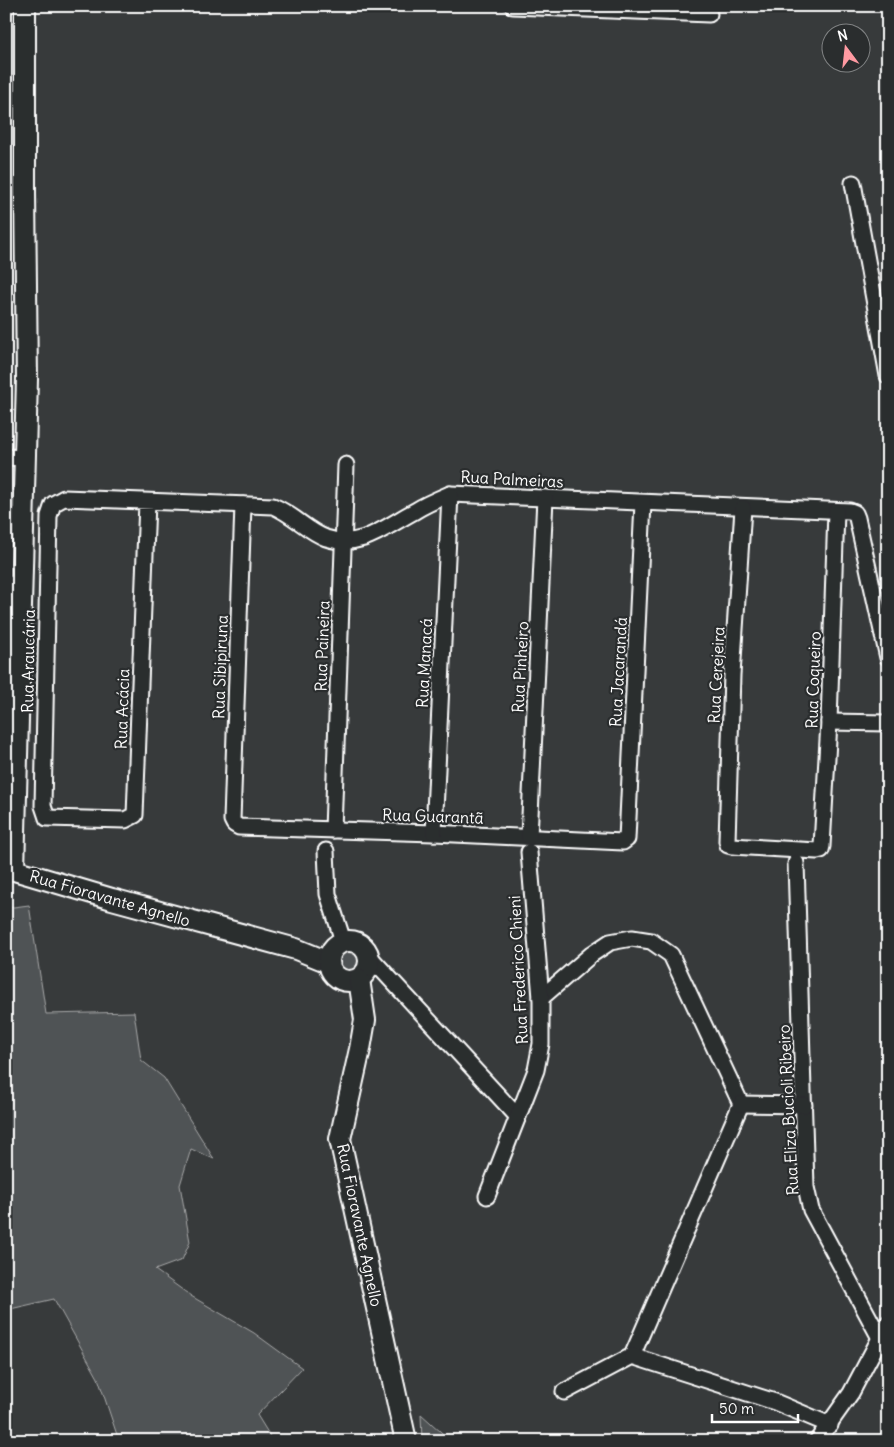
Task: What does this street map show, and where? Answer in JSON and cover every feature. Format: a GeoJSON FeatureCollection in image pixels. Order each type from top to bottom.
{"type":"FeatureCollection","features":[{"type":"Feature","properties":{"kind":"main road"},"geometry":{"type":"LineString","coordinates":[[10,869],[15,458],[27,379],[25,6]]}},
{"type":"Feature","properties":{"kind":"main road","name":"Rua Fioravante Agnello"},"geometry":{"type":"LineString","coordinates":[[10,869],[93,894],[296,949],[328,962]]}},
{"type":"Feature","properties":{"kind":"main road"},"geometry":{"type":"LineString","coordinates":[[350,940],[362,945],[369,956],[368,969],[358,979],[352,981],[338,979],[330,969],[328,962],[332,949],[343,941],[350,940]]}},
{"type":"Feature","properties":{"kind":"main road","name":"Rua Fioravante Agnello"},"geometry":{"type":"LineString","coordinates":[[358,979],[365,1020],[340,1139],[406,1441]]}},
{"type":"Feature","properties":{"kind":"street"},"geometry":{"type":"LineString","coordinates":[[513,6],[709,14]]}},
{"type":"Feature","properties":{"kind":"street"},"geometry":{"type":"LineString","coordinates":[[852,183],[888,376]]}},
{"type":"Feature","properties":{"kind":"street","name":"Rua Paineira"},"geometry":{"type":"LineString","coordinates":[[333,830],[346,465]]}},
{"type":"Feature","properties":{"kind":"street","name":"Rua Palmeiras"},"geometry":{"type":"LineString","coordinates":[[49,516],[53,504],[64,498],[273,506],[286,511],[326,538],[355,540],[371,537],[415,510],[450,494],[855,513],[888,658]]}},
{"type":"Feature","properties":{"kind":"street","name":"Rua Manacá"},"geometry":{"type":"LineString","coordinates":[[434,833],[450,494]]}},
{"type":"Feature","properties":{"kind":"street","name":"Rua Pinheiro"},"geometry":{"type":"LineString","coordinates":[[529,845],[545,498]]}},
{"type":"Feature","properties":{"kind":"street","name":"Rua Acácia"},"geometry":{"type":"LineString","coordinates":[[43,806],[47,818],[125,820],[135,815],[147,502]]}},
{"type":"Feature","properties":{"kind":"street","name":"Rua Jacarandá"},"geometry":{"type":"LineString","coordinates":[[626,841],[643,503]]}},
{"type":"Feature","properties":{"kind":"street","name":"Rua Sibipiruna"},"geometry":{"type":"LineString","coordinates":[[239,828],[232,820],[243,504]]}},
{"type":"Feature","properties":{"kind":"street","name":"Rua Cerejeira"},"geometry":{"type":"LineString","coordinates":[[743,508],[732,675],[728,845],[821,850]]}},
{"type":"Feature","properties":{"kind":"street","name":"Rua Coqueiro"},"geometry":{"type":"LineString","coordinates":[[821,850],[830,722],[836,511]]}},
{"type":"Feature","properties":{"kind":"street","name":"Rua Araucária"},"geometry":{"type":"LineString","coordinates":[[43,806],[49,516]]}},
{"type":"Feature","properties":{"kind":"street"},"geometry":{"type":"LineString","coordinates":[[830,722],[888,723]]}},
{"type":"Feature","properties":{"kind":"street","name":"Rua Guarantã"},"geometry":{"type":"LineString","coordinates":[[239,828],[434,833],[529,845],[626,841]]}},
{"type":"Feature","properties":{"kind":"street","name":"Rua Frederico Chieni"},"geometry":{"type":"LineString","coordinates":[[487,1196],[536,1070],[541,1044],[540,998],[529,845]]}},
{"type":"Feature","properties":{"kind":"street"},"geometry":{"type":"LineString","coordinates":[[326,851],[328,894],[343,941]]}},
{"type":"Feature","properties":{"kind":"street","name":"Rua Eliza Bucioli Ribeiro"},"geometry":{"type":"LineString","coordinates":[[796,863],[806,1187],[811,1210],[880,1338]]}},
{"type":"Feature","properties":{"kind":"street"},"geometry":{"type":"LineString","coordinates":[[540,998],[592,954],[610,942],[632,938],[651,940],[671,955],[742,1104],[632,1356],[564,1392]]}},
{"type":"Feature","properties":{"kind":"street"},"geometry":{"type":"LineString","coordinates":[[369,956],[518,1117]]}},
{"type":"Feature","properties":{"kind":"street"},"geometry":{"type":"LineString","coordinates":[[742,1104],[804,1105]]}},
{"type":"Feature","properties":{"kind":"street"},"geometry":{"type":"LineString","coordinates":[[817,1441],[851,1393],[888,1324]]}},
{"type":"Feature","properties":{"kind":"street"},"geometry":{"type":"LineString","coordinates":[[632,1356],[775,1402],[830,1425]]}},
{"type":"Feature","properties":{"kind":"shaded area"},"geometry":{"type":"Polygon","coordinates":[[[29,905],[46,1014],[134,1012],[141,1060],[164,1078],[214,1159],[191,1149],[180,1185],[190,1242],[182,1260],[155,1270],[191,1296],[254,1333],[302,1368],[257,1415],[273,1441],[119,1441],[98,1378],[54,1299],[6,1310],[6,908],[29,905]]]}},
{"type":"Feature","properties":{"kind":"shaded area"},"geometry":{"type":"Polygon","coordinates":[[[350,946],[360,951],[365,961],[360,971],[350,976],[340,971],[335,961],[340,951],[350,946]]]}},
{"type":"Feature","properties":{"kind":"shaded area"},"geometry":{"type":"Polygon","coordinates":[[[421,1414],[451,1441],[422,1441],[421,1414]]]}}]}
